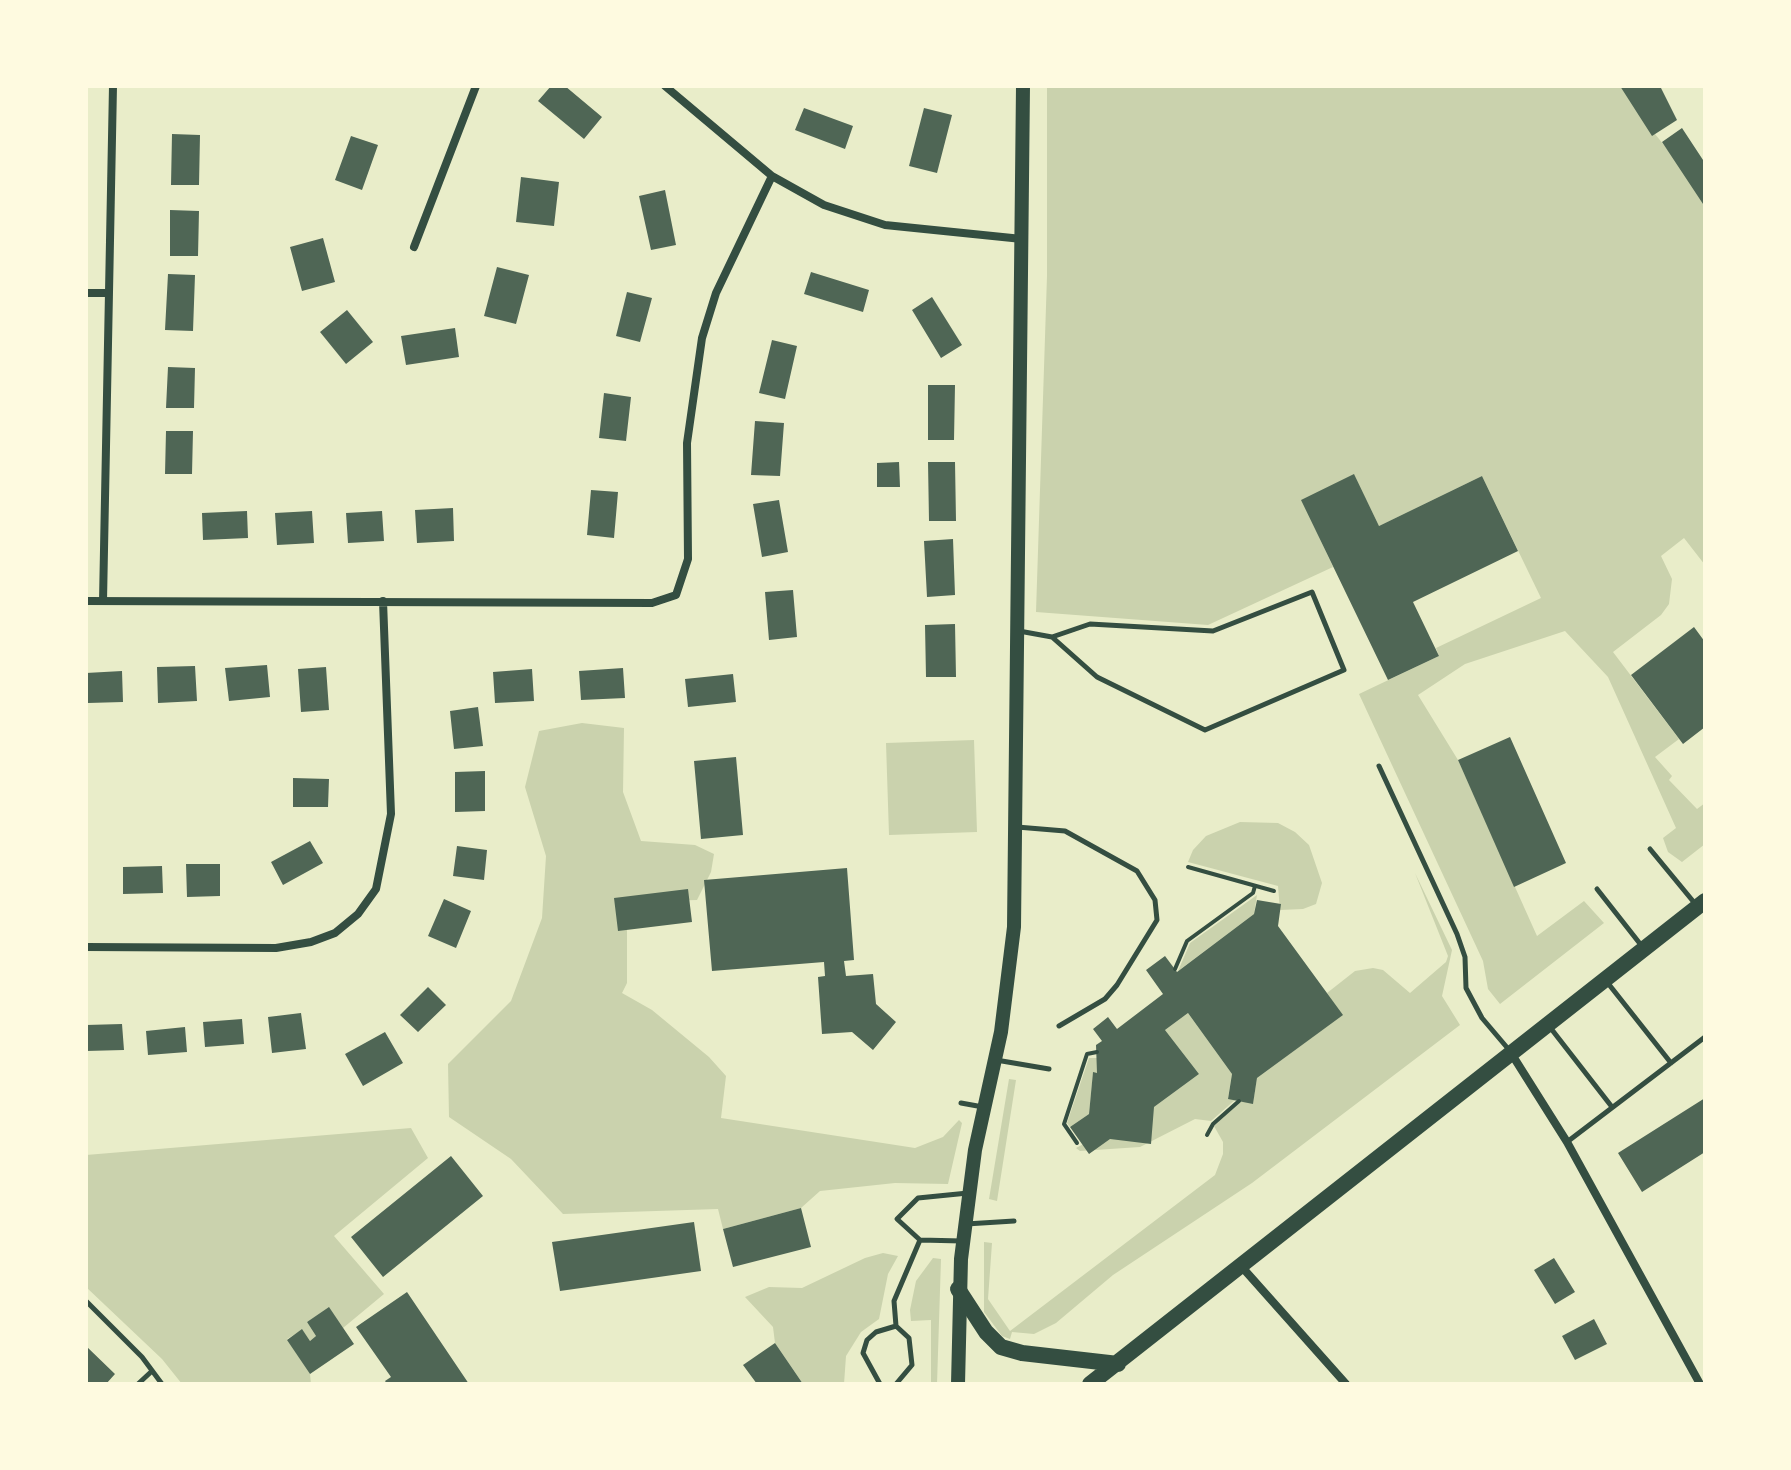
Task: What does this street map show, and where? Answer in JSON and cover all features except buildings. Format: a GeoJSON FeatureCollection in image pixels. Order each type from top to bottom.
{"type":"FeatureCollection","features":[{"type":"Feature","properties":{"kind":"highway"},"geometry":{"type":"LineString","coordinates":[[1090,1384],[1701,904]]}},
{"type":"Feature","properties":{"kind":"highway"},"geometry":{"type":"LineString","coordinates":[[958,1289],[986,1332],[1001,1347],[1022,1353],[1118,1364]]}},
{"type":"Feature","properties":{"kind":"main road"},"geometry":{"type":"LineString","coordinates":[[958,1384],[958,1289],[965,1224],[995,1059],[1014,927],[1023,86]]}},
{"type":"Feature","properties":{"kind":"street"},"geometry":{"type":"LineString","coordinates":[[103,601],[113,86]]}},
{"type":"Feature","properties":{"kind":"street"},"geometry":{"type":"LineString","coordinates":[[414,247],[476,86]]}},
{"type":"Feature","properties":{"kind":"street"},"geometry":{"type":"LineString","coordinates":[[665,86],[772,176],[824,205],[885,225],[1023,239]]}},
{"type":"Feature","properties":{"kind":"street"},"geometry":{"type":"LineString","coordinates":[[86,601],[652,603],[676,595],[688,559],[687,443],[702,338],[716,293],[772,176]]}},
{"type":"Feature","properties":{"kind":"street"},"geometry":{"type":"LineString","coordinates":[[86,293],[108,293]]}},
{"type":"Feature","properties":{"kind":"street"},"geometry":{"type":"LineString","coordinates":[[86,947],[276,948],[311,942],[335,933],[358,914],[376,889],[391,814],[383,601]]}},
{"type":"Feature","properties":{"kind":"street"},"geometry":{"type":"LineString","coordinates":[[1511,1052],[1567,1142],[1697,1380]]}},
{"type":"Feature","properties":{"kind":"street"},"geometry":{"type":"LineString","coordinates":[[1241,1266],[1346,1384]]}},
{"type":"Feature","properties":{"kind":"lane"},"geometry":{"type":"LineString","coordinates":[[1018,631],[1052,637],[1090,624],[1213,631],[1312,592],[1344,670],[1205,730],[1097,677],[1052,637]]}},
{"type":"Feature","properties":{"kind":"lane"},"geometry":{"type":"LineString","coordinates":[[1379,766],[1457,934],[1465,957],[1466,988],[1482,1018],[1511,1052]]}},
{"type":"Feature","properties":{"kind":"lane"},"geometry":{"type":"LineString","coordinates":[[1016,827],[1065,831],[1137,871],[1155,900],[1157,920],[1117,985],[1105,999],[1059,1026]]}},
{"type":"Feature","properties":{"kind":"lane"},"geometry":{"type":"LineString","coordinates":[[1650,849],[1701,904]]}},
{"type":"Feature","properties":{"kind":"lane"},"geometry":{"type":"LineString","coordinates":[[1597,889],[1644,949]]}},
{"type":"Feature","properties":{"kind":"lane"},"geometry":{"type":"LineString","coordinates":[[1604,979],[1671,1063]]}},
{"type":"Feature","properties":{"kind":"lane"},"geometry":{"type":"LineString","coordinates":[[1547,1024],[1612,1107]]}},
{"type":"Feature","properties":{"kind":"lane"},"geometry":{"type":"LineString","coordinates":[[1567,1142],[1705,1037]]}},
{"type":"Feature","properties":{"kind":"lane"},"geometry":{"type":"LineString","coordinates":[[995,1059],[1049,1069]]}},
{"type":"Feature","properties":{"kind":"lane"},"geometry":{"type":"LineString","coordinates":[[961,1103],[984,1107]]}},
{"type":"Feature","properties":{"kind":"lane"},"geometry":{"type":"LineString","coordinates":[[963,1241],[920,1240],[897,1219],[918,1198],[969,1193]]}},
{"type":"Feature","properties":{"kind":"lane"},"geometry":{"type":"LineString","coordinates":[[965,1224],[1014,1221]]}},
{"type":"Feature","properties":{"kind":"lane"},"geometry":{"type":"LineString","coordinates":[[896,1384],[912,1365],[909,1338],[896,1326],[894,1301],[920,1240]]}},
{"type":"Feature","properties":{"kind":"lane"},"geometry":{"type":"LineString","coordinates":[[86,1301],[162,1384]]}},
{"type":"Feature","properties":{"kind":"lane"},"geometry":{"type":"LineString","coordinates":[[880,1384],[863,1353],[867,1340],[876,1332],[896,1326]]}},
{"type":"Feature","properties":{"kind":"lane"},"geometry":{"type":"LineString","coordinates":[[138,1384],[152,1371]]}},
{"type":"Feature","properties":{"kind":"lane"},"geometry":{"type":"LineString","coordinates":[[1697,1380],[1705,1371]]}},
{"type":"Feature","properties":{"kind":"path"},"geometry":{"type":"LineString","coordinates":[[1188,867],[1274,891]]}},
{"type":"Feature","properties":{"kind":"path"},"geometry":{"type":"LineString","coordinates":[[1175,969],[1187,941],[1253,893],[1255,886]]}},
{"type":"Feature","properties":{"kind":"path"},"geometry":{"type":"LineString","coordinates":[[1077,1143],[1064,1124],[1087,1054],[1097,1052]]}},
{"type":"Feature","properties":{"kind":"path"},"geometry":{"type":"LineString","coordinates":[[1207,1135],[1213,1124],[1239,1101]]}},
{"type":"Feature","properties":{"kind":"green space"},"geometry":{"type":"Polygon","coordinates":[[[1047,86],[1626,86],[1655,134],[1705,196],[1705,565],[1684,538],[1661,556],[1672,579],[1669,604],[1661,615],[1613,652],[1679,739],[1655,757],[1672,776],[1669,780],[1697,809],[1705,803],[1705,844],[1682,862],[1668,852],[1663,838],[1676,828],[1608,677],[1565,631],[1465,664],[1418,695],[1458,760],[1537,936],[1584,901],[1604,923],[1500,1004],[1488,989],[1483,961],[1359,694],[1439,656],[1436,648],[1541,598],[1482,476],[1379,526],[1354,475],[1302,500],[1333,567],[1208,625],[1036,612],[1047,276],[1047,86]]]}},
{"type":"Feature","properties":{"kind":"green space"},"geometry":{"type":"Polygon","coordinates":[[[582,723],[624,728],[623,792],[641,841],[695,845],[714,854],[711,872],[697,900],[660,901],[627,915],[627,983],[622,993],[652,1010],[709,1057],[726,1076],[721,1118],[915,1148],[943,1137],[959,1120],[962,1123],[948,1184],[895,1183],[820,1191],[801,1208],[723,1229],[718,1209],[563,1214],[511,1159],[449,1117],[448,1064],[511,1001],[542,918],[546,856],[525,787],[539,731],[582,723]]]}},
{"type":"Feature","properties":{"kind":"green space"},"geometry":{"type":"Polygon","coordinates":[[[974,740],[977,832],[889,835],[886,743],[974,740]]]}},
{"type":"Feature","properties":{"kind":"green space"},"geometry":{"type":"Polygon","coordinates":[[[1240,822],[1278,823],[1295,832],[1309,845],[1322,883],[1316,904],[1303,909],[1280,910],[1278,886],[1188,862],[1193,850],[1206,836],[1240,822]]]}},
{"type":"Feature","properties":{"kind":"green space"},"geometry":{"type":"Polygon","coordinates":[[[1415,873],[1452,950],[1442,996],[1460,1025],[1252,1183],[1113,1275],[1056,1323],[1034,1334],[1012,1332],[1010,1339],[1002,1336],[984,1312],[984,1242],[992,1243],[988,1299],[1010,1331],[1215,1175],[1223,1154],[1223,1142],[1214,1126],[1241,1101],[1253,1103],[1257,1078],[1342,1015],[1327,993],[1355,971],[1373,968],[1383,970],[1410,993],[1446,962],[1448,956],[1415,873]]]}},
{"type":"Feature","properties":{"kind":"green space"},"geometry":{"type":"Polygon","coordinates":[[[1257,895],[1254,914],[1178,971],[1190,943],[1257,895]]]}},
{"type":"Feature","properties":{"kind":"green space"},"geometry":{"type":"Polygon","coordinates":[[[1188,1013],[1232,1074],[1228,1098],[1235,1100],[1211,1121],[1195,1119],[1140,1147],[1080,1151],[1076,1148],[1154,1107],[1199,1074],[1165,1030],[1188,1013]]]}},
{"type":"Feature","properties":{"kind":"green space"},"geometry":{"type":"Polygon","coordinates":[[[1089,1058],[1097,1058],[1097,1073],[1093,1073],[1089,1114],[1070,1127],[1067,1123],[1089,1058]]]}},
{"type":"Feature","properties":{"kind":"green space"},"geometry":{"type":"Polygon","coordinates":[[[1009,1079],[1016,1080],[997,1201],[989,1199],[1009,1079]]]}},
{"type":"Feature","properties":{"kind":"green space"},"geometry":{"type":"Polygon","coordinates":[[[411,1128],[428,1158],[334,1236],[384,1294],[343,1328],[329,1308],[307,1322],[316,1336],[310,1341],[302,1330],[287,1339],[310,1374],[311,1384],[182,1384],[162,1359],[86,1287],[86,1155],[411,1128]]]}},
{"type":"Feature","properties":{"kind":"green space"},"geometry":{"type":"Polygon","coordinates":[[[883,1253],[898,1256],[888,1274],[879,1319],[861,1332],[846,1356],[844,1384],[803,1384],[775,1343],[773,1327],[745,1297],[769,1287],[802,1288],[865,1258],[883,1253]]]}},
{"type":"Feature","properties":{"kind":"green space"},"geometry":{"type":"Polygon","coordinates":[[[933,1258],[941,1259],[937,1384],[931,1384],[931,1320],[911,1321],[910,1310],[916,1281],[933,1258]]]}}]}
